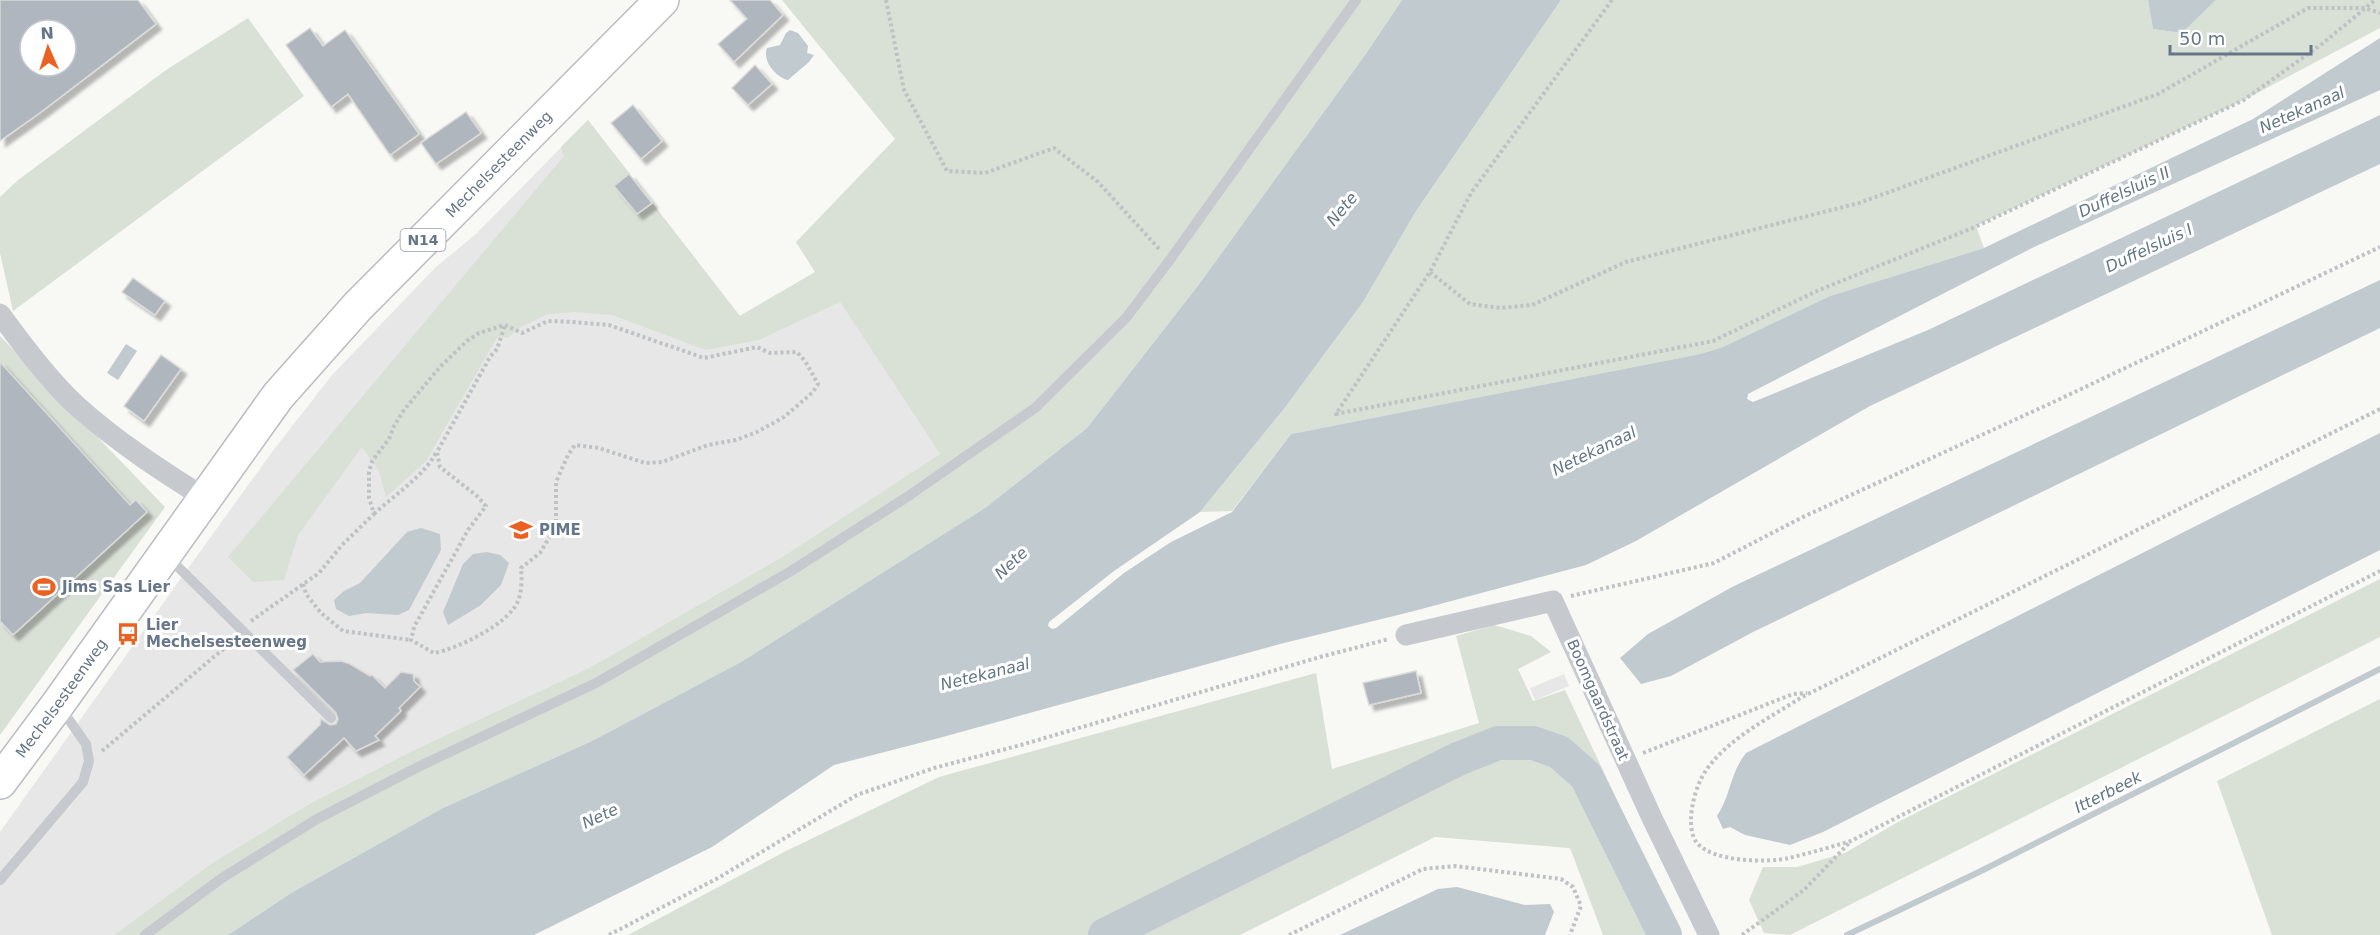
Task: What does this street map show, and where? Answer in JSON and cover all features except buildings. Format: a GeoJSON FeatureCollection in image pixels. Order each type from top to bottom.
{"type":"FeatureCollection","features":[{"type":"Feature","properties":{"kind":"main road","name":"Mechelsesteenweg"},"geometry":{"type":"LineString","coordinates":[[0,782],[278,396],[313,354],[388,275],[662,0]]}},
{"type":"Feature","properties":{"kind":"street"},"geometry":{"type":"LineString","coordinates":[[0,314],[24,346],[75,405],[168,476],[205,498]]}},
{"type":"Feature","properties":{"kind":"street"},"geometry":{"type":"LineString","coordinates":[[1406,635],[1553,601]]}},
{"type":"Feature","properties":{"kind":"street","name":"Boomgaardstraat"},"geometry":{"type":"LineString","coordinates":[[1553,601],[1625,760],[1709,935]]}},
{"type":"Feature","properties":{"kind":"lane"},"geometry":{"type":"LineString","coordinates":[[145,935],[222,878],[317,819],[420,766],[596,683],[791,571],[907,497],[1035,408],[1126,318],[1356,0]]}},
{"type":"Feature","properties":{"kind":"lane"},"geometry":{"type":"LineString","coordinates":[[164,554],[178,565],[331,718]]}},
{"type":"Feature","properties":{"kind":"lane"},"geometry":{"type":"LineString","coordinates":[[0,880],[84,782],[90,761],[86,744],[58,704]]}},
{"type":"Feature","properties":{"kind":"path"},"geometry":{"type":"LineString","coordinates":[[886,0],[904,90],[947,171],[985,173],[1054,148],[1098,182],[1169,261]]}},
{"type":"Feature","properties":{"kind":"path"},"geometry":{"type":"LineString","coordinates":[[1612,0],[1471,193],[1430,272],[1336,414],[1713,341],[1819,290],[1975,226],[2244,100],[2322,44],[2374,0]]}},
{"type":"Feature","properties":{"kind":"path"},"geometry":{"type":"LineString","coordinates":[[1430,272],[1470,304],[1500,308],[1532,305],[1626,262],[1859,203],[2127,106],[2158,94],[2308,8],[2365,8],[2380,13]]}},
{"type":"Feature","properties":{"kind":"path"},"geometry":{"type":"LineString","coordinates":[[1553,601],[1713,563],[1803,518],[2380,247]]}},
{"type":"Feature","properties":{"kind":"path"},"geometry":{"type":"LineString","coordinates":[[303,584],[306,594],[321,613],[343,631],[411,640],[434,653],[459,646],[500,622],[518,602],[521,568],[540,553],[556,526],[556,482],[568,455],[575,446],[599,448],[645,464],[662,462],[708,445],[736,440],[769,426],[813,392],[818,384],[797,352],[770,353],[757,347],[704,358],[609,325],[548,321],[522,333],[505,325],[478,333],[467,341],[440,366],[404,410],[389,439],[372,461],[369,472],[369,498],[374,514]]}},
{"type":"Feature","properties":{"kind":"path"},"geometry":{"type":"LineString","coordinates":[[90,761],[280,598],[319,573],[342,545],[387,500],[428,467],[490,357],[497,349],[505,325]]}},
{"type":"Feature","properties":{"kind":"path"},"geometry":{"type":"LineString","coordinates":[[2380,409],[1811,693],[1733,742],[1709,766],[1698,786],[1691,811],[1691,828],[1697,843],[1710,852],[1741,860],[1787,859],[1851,841],[2380,571]]}},
{"type":"Feature","properties":{"kind":"path"},"geometry":{"type":"LineString","coordinates":[[411,640],[414,627],[424,608],[468,530],[486,506],[477,496],[440,467],[437,452]]}},
{"type":"Feature","properties":{"kind":"path"},"geometry":{"type":"LineString","coordinates":[[609,935],[718,878],[856,795],[934,768],[1032,742],[1320,657],[1406,635]]}},
{"type":"Feature","properties":{"kind":"path"},"geometry":{"type":"LineString","coordinates":[[1625,760],[1793,694],[1811,693]]}},
{"type":"Feature","properties":{"kind":"path"},"geometry":{"type":"LineString","coordinates":[[1742,935],[1804,890],[1851,841]]}},
{"type":"Feature","properties":{"kind":"path"},"geometry":{"type":"LineString","coordinates":[[1289,935],[1423,869],[1455,866],[1561,879],[1574,887],[1581,906],[1570,935]]}},
{"type":"Feature","properties":{"kind":"shaded area"},"geometry":{"type":"Polygon","coordinates":[[[782,0],[1402,0],[1365,55],[1200,283],[1087,428],[985,508],[741,662],[592,741],[443,808],[291,893],[228,935],[114,935],[212,863],[309,804],[412,751],[589,668],[782,557],[940,454],[840,302],[759,340],[706,350],[612,315],[575,312],[548,314],[521,327],[508,338],[498,336],[426,461],[386,497],[379,471],[362,447],[298,535],[284,580],[253,582],[228,557],[564,156],[561,147],[588,120],[740,316],[815,272],[796,242],[895,139],[782,0]]]}},
{"type":"Feature","properties":{"kind":"shaded area"},"geometry":{"type":"Polygon","coordinates":[[[1561,0],[2148,0],[2153,29],[2182,33],[2216,0],[2380,0],[2380,28],[2244,100],[1976,226],[1984,248],[1830,296],[1723,347],[1700,354],[1291,434],[1232,511],[1200,512],[1283,410],[1363,302],[1416,211],[1561,0]]]}},
{"type":"Feature","properties":{"kind":"shaded area"},"geometry":{"type":"Polygon","coordinates":[[[248,18],[304,96],[13,311],[0,253],[0,197],[18,180],[166,70],[248,18]]]}},
{"type":"Feature","properties":{"kind":"shaded area","name":"PIME"},"geometry":{"type":"Polygon","coordinates":[[[588,120],[739,316],[816,272],[840,302],[940,454],[782,557],[589,668],[412,751],[309,804],[212,863],[114,935],[0,935],[0,832],[189,567],[272,452],[332,375],[436,267],[476,234],[588,120]]]}},
{"type":"Feature","properties":{"kind":"shaded area"},"geometry":{"type":"Polygon","coordinates":[[[0,336],[165,507],[0,735],[0,336]]]}},
{"type":"Feature","properties":{"kind":"shaded area"},"geometry":{"type":"Polygon","coordinates":[[[2380,579],[2380,637],[1790,935],[1764,933],[1749,900],[1763,867],[1797,867],[1845,853],[1898,822],[2380,579]]]}},
{"type":"Feature","properties":{"kind":"shaded area"},"geometry":{"type":"Polygon","coordinates":[[[1494,625],[1531,636],[1551,652],[1518,669],[1533,701],[1565,690],[1681,935],[1603,935],[1570,848],[1435,837],[1240,935],[628,935],[784,852],[939,777],[1316,673],[1332,769],[1479,723],[1456,636],[1494,625]]]}},
{"type":"Feature","properties":{"kind":"shaded area"},"geometry":{"type":"Polygon","coordinates":[[[1564,674],[1569,686],[1535,700],[1530,688],[1564,674]]]}},
{"type":"Feature","properties":{"kind":"shaded area"},"geometry":{"type":"Polygon","coordinates":[[[2380,699],[2380,935],[2272,935],[2217,781],[2380,699]]]}},
{"type":"Feature","properties":{"kind":"water"},"geometry":{"type":"Polygon","coordinates":[[[1402,0],[1561,0],[1416,211],[1363,302],[1283,410],[1200,512],[1114,571],[1049,622],[1048,626],[1052,629],[1124,573],[1171,542],[1232,512],[1291,434],[1700,354],[1723,347],[1830,296],[1984,248],[2253,119],[2380,38],[2380,90],[2034,247],[1748,394],[1747,399],[1753,402],[1928,330],[2380,115],[2380,164],[1870,406],[1636,541],[1586,565],[1280,644],[834,765],[712,847],[534,935],[228,935],[291,893],[443,808],[592,741],[741,662],[985,508],[1087,428],[1200,283],[1365,55],[1402,0]]]}},
{"type":"Feature","properties":{"kind":"water"},"geometry":{"type":"Polygon","coordinates":[[[2148,0],[2216,0],[2182,33],[2153,29],[2148,0]]]}},
{"type":"Feature","properties":{"kind":"water"},"geometry":{"type":"Polygon","coordinates":[[[790,30],[798,33],[808,46],[807,53],[814,55],[788,80],[779,76],[771,68],[766,53],[767,48],[780,45],[790,30]]]}},
{"type":"Feature","properties":{"kind":"water"},"geometry":{"type":"Polygon","coordinates":[[[2380,280],[2380,328],[1753,632],[1671,676],[1641,684],[1620,658],[1648,634],[1732,587],[2380,280]]]}},
{"type":"Feature","properties":{"kind":"water"},"geometry":{"type":"Polygon","coordinates":[[[126,344],[137,351],[118,380],[107,373],[126,344]]]}},
{"type":"Feature","properties":{"kind":"water"},"geometry":{"type":"Polygon","coordinates":[[[2380,433],[2380,550],[1823,832],[1790,845],[1745,835],[1730,827],[1723,829],[1717,816],[1737,768],[1746,753],[2380,433]]]}},
{"type":"Feature","properties":{"kind":"water"},"geometry":{"type":"Polygon","coordinates":[[[421,528],[440,534],[441,550],[409,610],[398,615],[366,613],[349,616],[336,609],[334,600],[344,591],[360,583],[407,532],[421,528]]]}},
{"type":"Feature","properties":{"kind":"water"},"geometry":{"type":"Polygon","coordinates":[[[487,552],[500,555],[509,563],[501,585],[481,605],[448,625],[443,612],[463,564],[473,554],[487,552]]]}},
{"type":"Feature","properties":{"kind":"water"},"geometry":{"type":"Polygon","coordinates":[[[1457,887],[1525,905],[1550,904],[1554,912],[1545,935],[1340,935],[1438,889],[1457,887]]]}},
{"type":"Feature","properties":{"kind":"waterway","name":"Itterbeek"},"geometry":{"type":"LineString","coordinates":[[1847,935],[1979,872],[2380,669]]}},
{"type":"Feature","properties":{"kind":"waterway"},"geometry":{"type":"LineString","coordinates":[[1105,935],[1458,759],[1498,743],[1533,743],[1559,752],[1586,776],[1665,935]]}},
{"type":"Feature","properties":{"kind":"place","name":"PIME"},"geometry":{"type":"Point","coordinates":[521,530]}},
{"type":"Feature","properties":{"kind":"place","name":"Jims Sas Lier"},"geometry":{"type":"Point","coordinates":[44,587]}},
{"type":"Feature","properties":{"kind":"place","name":"Lier Mechelsesteenweg"},"geometry":{"type":"Point","coordinates":[128,634]}},
{"type":"Feature","properties":{"kind":"water label","name":"Netekanaal"},"geometry":{"type":"Point","coordinates":[2302,110]}},
{"type":"Feature","properties":{"kind":"water label","name":"Duffelsluis II"},"geometry":{"type":"Point","coordinates":[2124,192]}},
{"type":"Feature","properties":{"kind":"water label","name":"Nete"},"geometry":{"type":"Point","coordinates":[1342,209]}},
{"type":"Feature","properties":{"kind":"water label","name":"Duffelsluis I"},"geometry":{"type":"Point","coordinates":[2149,248]}},
{"type":"Feature","properties":{"kind":"water label","name":"Netekanaal"},"geometry":{"type":"Point","coordinates":[1594,451]}},
{"type":"Feature","properties":{"kind":"water label","name":"Nete"},"geometry":{"type":"Point","coordinates":[1011,563]}},
{"type":"Feature","properties":{"kind":"water label","name":"Netekanaal"},"geometry":{"type":"Point","coordinates":[985,674]}},
{"type":"Feature","properties":{"kind":"water label","name":"Nete"},"geometry":{"type":"Point","coordinates":[600,816]}}]}
